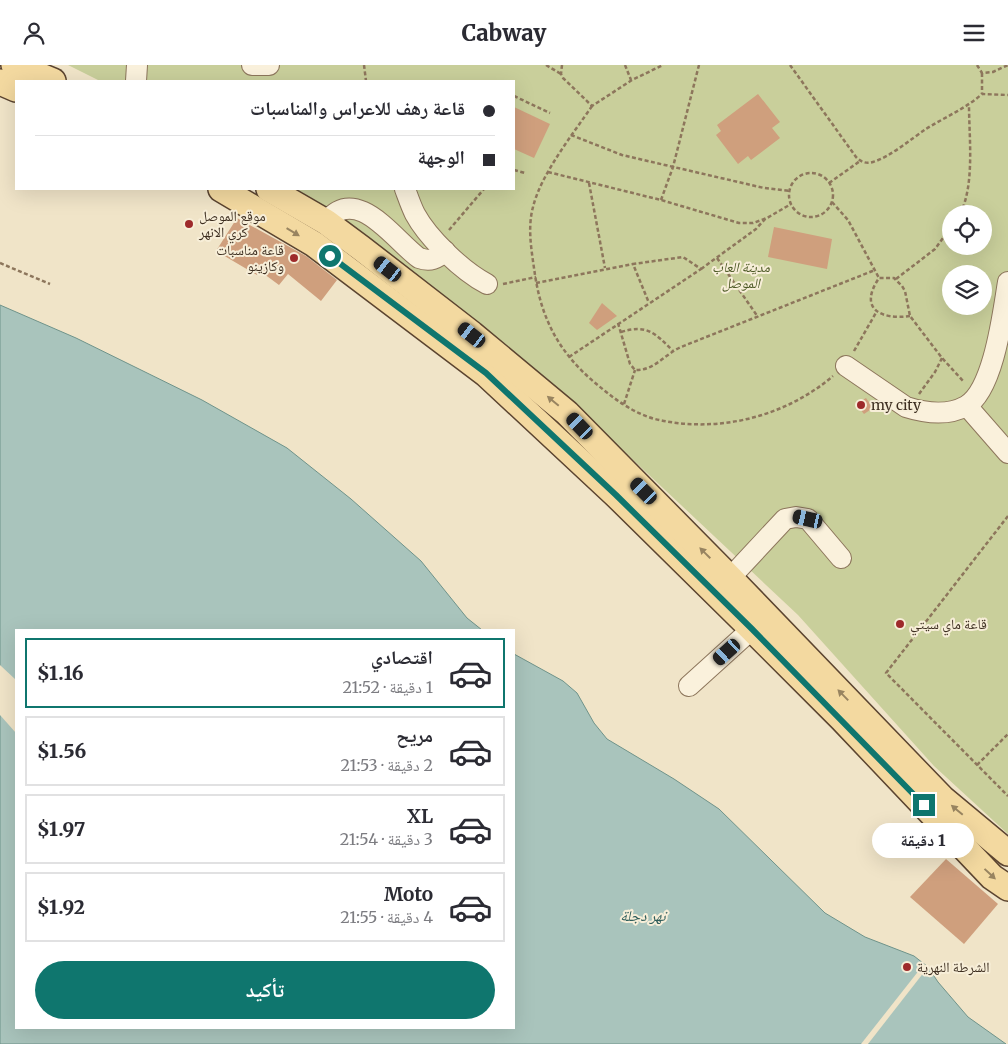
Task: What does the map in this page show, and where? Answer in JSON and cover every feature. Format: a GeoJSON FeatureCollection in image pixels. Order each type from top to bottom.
{"type":"FeatureCollection","features":[{"type":"Feature","properties":{"kind":"main road"},"geometry":{"type":"LineString","coordinates":[[14,65],[52,80]]}},
{"type":"Feature","properties":{"kind":"main road"},"geometry":{"type":"LineString","coordinates":[[0,82],[15,89]]}},
{"type":"Feature","properties":{"kind":"main road"},"geometry":{"type":"LineString","coordinates":[[223,190],[314,244],[486,373],[623,487],[730,578],[942,798],[1008,853]]}},
{"type":"Feature","properties":{"kind":"main road"},"geometry":{"type":"LineString","coordinates":[[271,190],[326,223],[472,335],[567,413],[623,487],[752,629],[842,719],[992,877],[1008,888]]}},
{"type":"Feature","properties":{"kind":"street"},"geometry":{"type":"LineString","coordinates":[[136,80],[137,65]]}},
{"type":"Feature","properties":{"kind":"street"},"geometry":{"type":"LineString","coordinates":[[252,65],[269,65]]}},
{"type":"Feature","properties":{"kind":"street"},"geometry":{"type":"LineString","coordinates":[[405,190],[416,216],[442,247],[474,276],[487,284]]}},
{"type":"Feature","properties":{"kind":"street"},"geometry":{"type":"LineString","coordinates":[[326,223],[336,213],[356,209],[368,214],[419,258],[435,259],[442,247]]}},
{"type":"Feature","properties":{"kind":"street"},"geometry":{"type":"LineString","coordinates":[[846,366],[906,407],[917,411],[942,412],[955,410],[972,400],[990,370],[1004,326],[1008,282]]}},
{"type":"Feature","properties":{"kind":"street"},"geometry":{"type":"LineString","coordinates":[[972,400],[1008,453]]}},
{"type":"Feature","properties":{"kind":"street"},"geometry":{"type":"LineString","coordinates":[[730,578],[785,519],[796,517],[808,519],[841,559]]}},
{"type":"Feature","properties":{"kind":"street"},"geometry":{"type":"LineString","coordinates":[[689,686],[752,629]]}},
{"type":"Feature","properties":{"kind":"path"},"geometry":{"type":"LineString","coordinates":[[364,65],[366,80]]}},
{"type":"Feature","properties":{"kind":"path"},"geometry":{"type":"LineString","coordinates":[[546,65],[561,74],[566,82],[592,106]]}},
{"type":"Feature","properties":{"kind":"path"},"geometry":{"type":"LineString","coordinates":[[561,74],[562,65]]}},
{"type":"Feature","properties":{"kind":"path"},"geometry":{"type":"LineString","coordinates":[[625,65],[632,80]]}},
{"type":"Feature","properties":{"kind":"path"},"geometry":{"type":"LineString","coordinates":[[663,65],[632,80],[592,106],[548,172],[533,205],[531,244],[536,283],[544,316],[552,331],[582,372],[623,404],[654,418],[704,425],[729,423],[761,415],[789,405],[812,392],[846,366],[877,311]]}},
{"type":"Feature","properties":{"kind":"path"},"geometry":{"type":"LineString","coordinates":[[661,200],[672,167],[698,65]]}},
{"type":"Feature","properties":{"kind":"path"},"geometry":{"type":"LineString","coordinates":[[790,65],[860,161],[866,163],[874,162],[969,105],[982,94],[1008,95]]}},
{"type":"Feature","properties":{"kind":"path"},"geometry":{"type":"LineString","coordinates":[[977,65],[982,73],[982,94]]}},
{"type":"Feature","properties":{"kind":"path"},"geometry":{"type":"LineString","coordinates":[[982,73],[993,72],[1008,65]]}},
{"type":"Feature","properties":{"kind":"path"},"geometry":{"type":"LineString","coordinates":[[515,96],[550,113]]}},
{"type":"Feature","properties":{"kind":"path"},"geometry":{"type":"LineString","coordinates":[[963,205],[968,185],[969,105]]}},
{"type":"Feature","properties":{"kind":"path"},"geometry":{"type":"LineString","coordinates":[[571,135],[622,155],[764,188],[790,191]]}},
{"type":"Feature","properties":{"kind":"path"},"geometry":{"type":"LineString","coordinates":[[830,183],[860,161]]}},
{"type":"Feature","properties":{"kind":"path"},"geometry":{"type":"LineString","coordinates":[[515,170],[525,173]]}},
{"type":"Feature","properties":{"kind":"path"},"geometry":{"type":"LineString","coordinates":[[548,172],[661,200],[739,223],[753,223],[767,218],[791,203]]}},
{"type":"Feature","properties":{"kind":"path"},"geometry":{"type":"LineString","coordinates":[[807,173],[820,175],[830,183],[832,202],[824,212],[812,216],[800,213],[791,203],[790,191],[796,179],[807,173]]}},
{"type":"Feature","properties":{"kind":"path"},"geometry":{"type":"LineString","coordinates":[[589,183],[605,268]]}},
{"type":"Feature","properties":{"kind":"path"},"geometry":{"type":"LineString","coordinates":[[442,247],[483,190]]}},
{"type":"Feature","properties":{"kind":"path"},"geometry":{"type":"LineString","coordinates":[[832,202],[848,221],[879,278]]}},
{"type":"Feature","properties":{"kind":"path"},"geometry":{"type":"LineString","coordinates":[[570,357],[717,258],[756,229],[767,218]]}},
{"type":"Feature","properties":{"kind":"path"},"geometry":{"type":"LineString","coordinates":[[896,279],[934,249],[942,239]]}},
{"type":"Feature","properties":{"kind":"path"},"geometry":{"type":"LineString","coordinates":[[536,283],[605,268],[683,257],[701,269]]}},
{"type":"Feature","properties":{"kind":"path"},"geometry":{"type":"LineString","coordinates":[[717,258],[758,317]]}},
{"type":"Feature","properties":{"kind":"path"},"geometry":{"type":"LineString","coordinates":[[0,263],[50,284]]}},
{"type":"Feature","properties":{"kind":"path"},"geometry":{"type":"LineString","coordinates":[[633,264],[649,303]]}},
{"type":"Feature","properties":{"kind":"path"},"geometry":{"type":"LineString","coordinates":[[635,370],[648,368],[673,351],[875,271]]}},
{"type":"Feature","properties":{"kind":"path"},"geometry":{"type":"LineString","coordinates":[[487,284],[499,284],[536,277]]}},
{"type":"Feature","properties":{"kind":"path"},"geometry":{"type":"LineString","coordinates":[[910,316],[891,317],[877,311],[871,301],[871,294],[879,278],[896,279],[902,286],[908,298],[910,316],[972,400]]}},
{"type":"Feature","properties":{"kind":"path"},"geometry":{"type":"LineString","coordinates":[[618,323],[630,364],[635,370]]}},
{"type":"Feature","properties":{"kind":"path"},"geometry":{"type":"LineString","coordinates":[[621,332],[633,329],[646,330],[658,336],[673,351]]}},
{"type":"Feature","properties":{"kind":"path"},"geometry":{"type":"LineString","coordinates":[[906,407],[927,385],[942,357]]}},
{"type":"Feature","properties":{"kind":"path"},"geometry":{"type":"LineString","coordinates":[[623,404],[635,370]]}},
{"type":"Feature","properties":{"kind":"path"},"geometry":{"type":"LineString","coordinates":[[1008,516],[886,673],[1008,796]]}},
{"type":"Feature","properties":{"kind":"path"},"geometry":{"type":"LineString","coordinates":[[977,765],[1008,734]]}},
{"type":"Feature","properties":{"kind":"green space","name":"مدينة العاب الموصل"},"geometry":{"type":"Polygon","coordinates":[[[68,65],[1008,65],[1008,834],[934,766],[798,615],[547,379],[427,282],[297,190],[515,190],[515,80],[98,80],[68,65]]]}},
{"type":"Feature","properties":{"kind":"water","name":"نهر دجلة"},"geometry":{"type":"Polygon","coordinates":[[[0,305],[76,338],[202,400],[287,448],[351,499],[421,561],[467,618],[481,629],[15,629],[15,1029],[515,1029],[515,655],[563,681],[577,693],[594,723],[607,739],[674,779],[719,809],[825,913],[865,937],[914,956],[928,967],[938,982],[968,1017],[1006,1044],[0,1044],[0,305]]]}},
{"type":"Feature","properties":{"kind":"pier"},"geometry":{"type":"Polygon","coordinates":[[[0,665],[15,679],[15,732],[0,715],[0,665]]]}},
{"type":"Feature","properties":{"kind":"pier"},"geometry":{"type":"Polygon","coordinates":[[[924,964],[928,967],[868,1044],[861,1044],[924,964]]]}},
{"type":"Feature","properties":{"kind":"building"},"geometry":{"type":"Polygon","coordinates":[[[758,94],[780,122],[772,128],[780,138],[751,160],[748,156],[738,164],[716,135],[721,131],[717,125],[758,94]]]}},
{"type":"Feature","properties":{"kind":"building"},"geometry":{"type":"Polygon","coordinates":[[[515,107],[550,124],[534,158],[515,149],[515,107]]]}},
{"type":"Feature","properties":{"kind":"building"},"geometry":{"type":"Polygon","coordinates":[[[237,218],[306,256],[337,280],[321,301],[288,274],[279,285],[260,271],[257,275],[216,251],[237,218]]]}},
{"type":"Feature","properties":{"kind":"building"},"geometry":{"type":"Polygon","coordinates":[[[774,227],[832,239],[827,269],[768,257],[774,227]]]}},
{"type":"Feature","properties":{"kind":"building"},"geometry":{"type":"Polygon","coordinates":[[[602,303],[617,316],[597,330],[589,323],[602,303]]]}},
{"type":"Feature","properties":{"kind":"building"},"geometry":{"type":"Polygon","coordinates":[[[866,398],[873,408],[864,414],[856,404],[866,398]]]}},
{"type":"Feature","properties":{"kind":"building"},"geometry":{"type":"Polygon","coordinates":[[[946,859],[998,904],[964,944],[910,897],[946,859]]]}},
{"type":"Feature","properties":{"kind":"place","name":"موقع الموصل كري الانهر"},"geometry":{"type":"Point","coordinates":[189,224]}},
{"type":"Feature","properties":{"kind":"place","name":"قاعة مناسبات وكازينو"},"geometry":{"type":"Point","coordinates":[294,258]}},
{"type":"Feature","properties":{"kind":"place","name":"my city"},"geometry":{"type":"Point","coordinates":[861,405]}},
{"type":"Feature","properties":{"kind":"place","name":"قاعة ماي سيتي"},"geometry":{"type":"Point","coordinates":[900,624]}},
{"type":"Feature","properties":{"kind":"place","name":"الشرطة النهرية"},"geometry":{"type":"Point","coordinates":[907,967]}},
{"type":"Feature","properties":{"kind":"route"},"geometry":{"type":"LineString","coordinates":[[330,256],[486,373],[616,495],[752,629],[924,805]]}}]}
